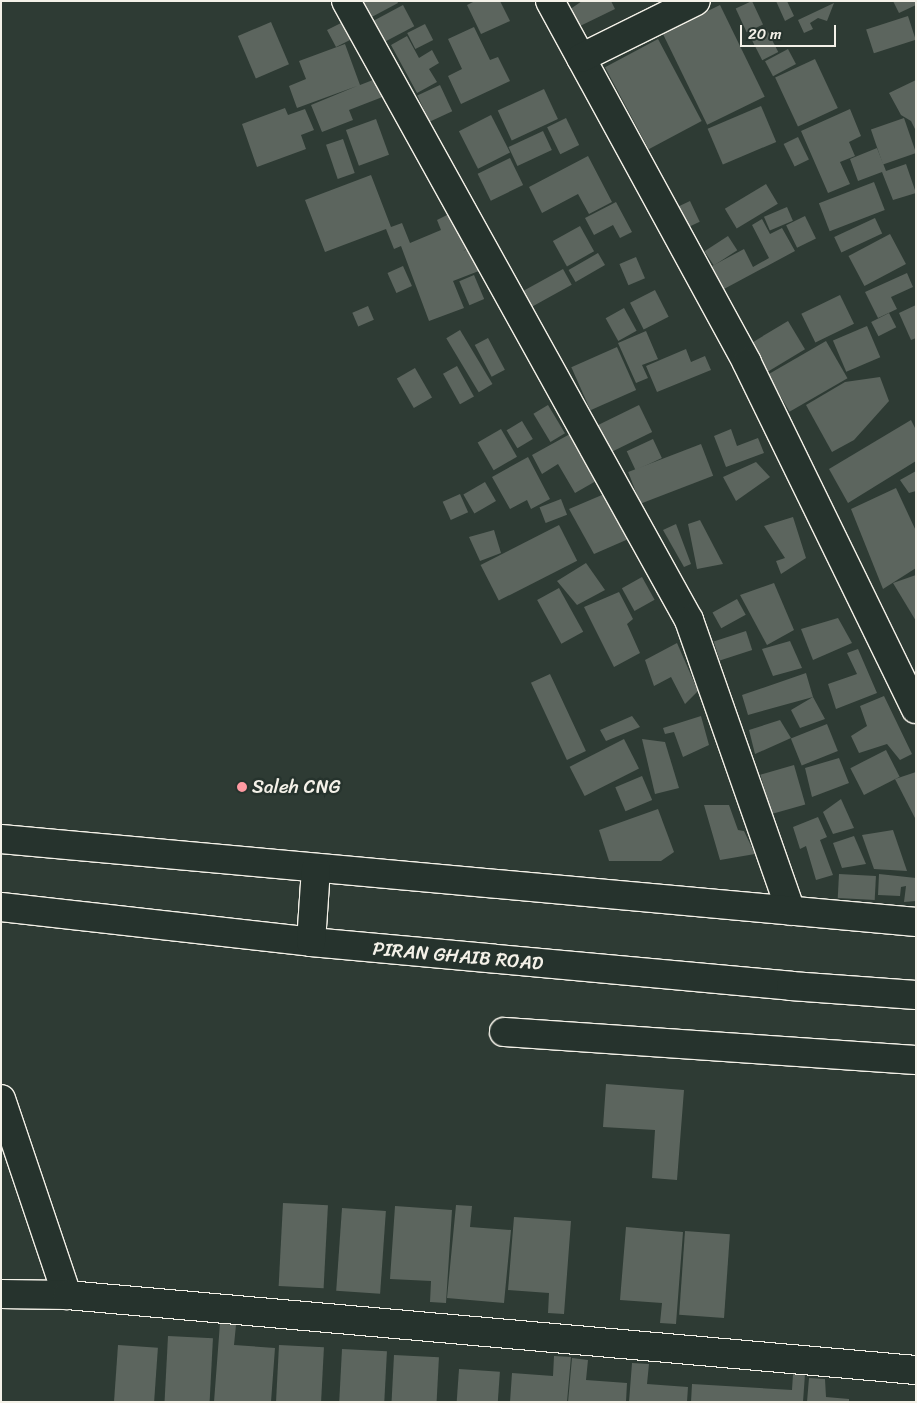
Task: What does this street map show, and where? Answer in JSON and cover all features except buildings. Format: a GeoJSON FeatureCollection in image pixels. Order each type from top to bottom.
{"type":"FeatureCollection","features":[{"type":"Feature","properties":{"kind":"street"},"geometry":{"type":"LineString","coordinates":[[346,1],[689,620],[792,911]]}},
{"type":"Feature","properties":{"kind":"street"},"geometry":{"type":"LineString","coordinates":[[550,1],[746,363],[916,709]]}},
{"type":"Feature","properties":{"kind":"street"},"geometry":{"type":"LineString","coordinates":[[581,58],[696,1]]}},
{"type":"Feature","properties":{"kind":"street"},"geometry":{"type":"LineString","coordinates":[[1,839],[316,870],[916,922]]}},
{"type":"Feature","properties":{"kind":"street"},"geometry":{"type":"LineString","coordinates":[[311,942],[316,870]]}},
{"type":"Feature","properties":{"kind":"street","name":"PIRAN GHAIB ROAD"},"geometry":{"type":"LineString","coordinates":[[1,907],[311,942],[791,986],[916,994]]}},
{"type":"Feature","properties":{"kind":"street"},"geometry":{"type":"LineString","coordinates":[[504,1032],[916,1060]]}},
{"type":"Feature","properties":{"kind":"street"},"geometry":{"type":"LineString","coordinates":[[1,1099],[67,1295]]}},
{"type":"Feature","properties":{"kind":"street"},"geometry":{"type":"LineString","coordinates":[[1,1294],[67,1295],[916,1370]]}},
{"type":"Feature","properties":{"kind":"place","name":"Saleh CNG"},"geometry":{"type":"Point","coordinates":[242,787]}}]}
